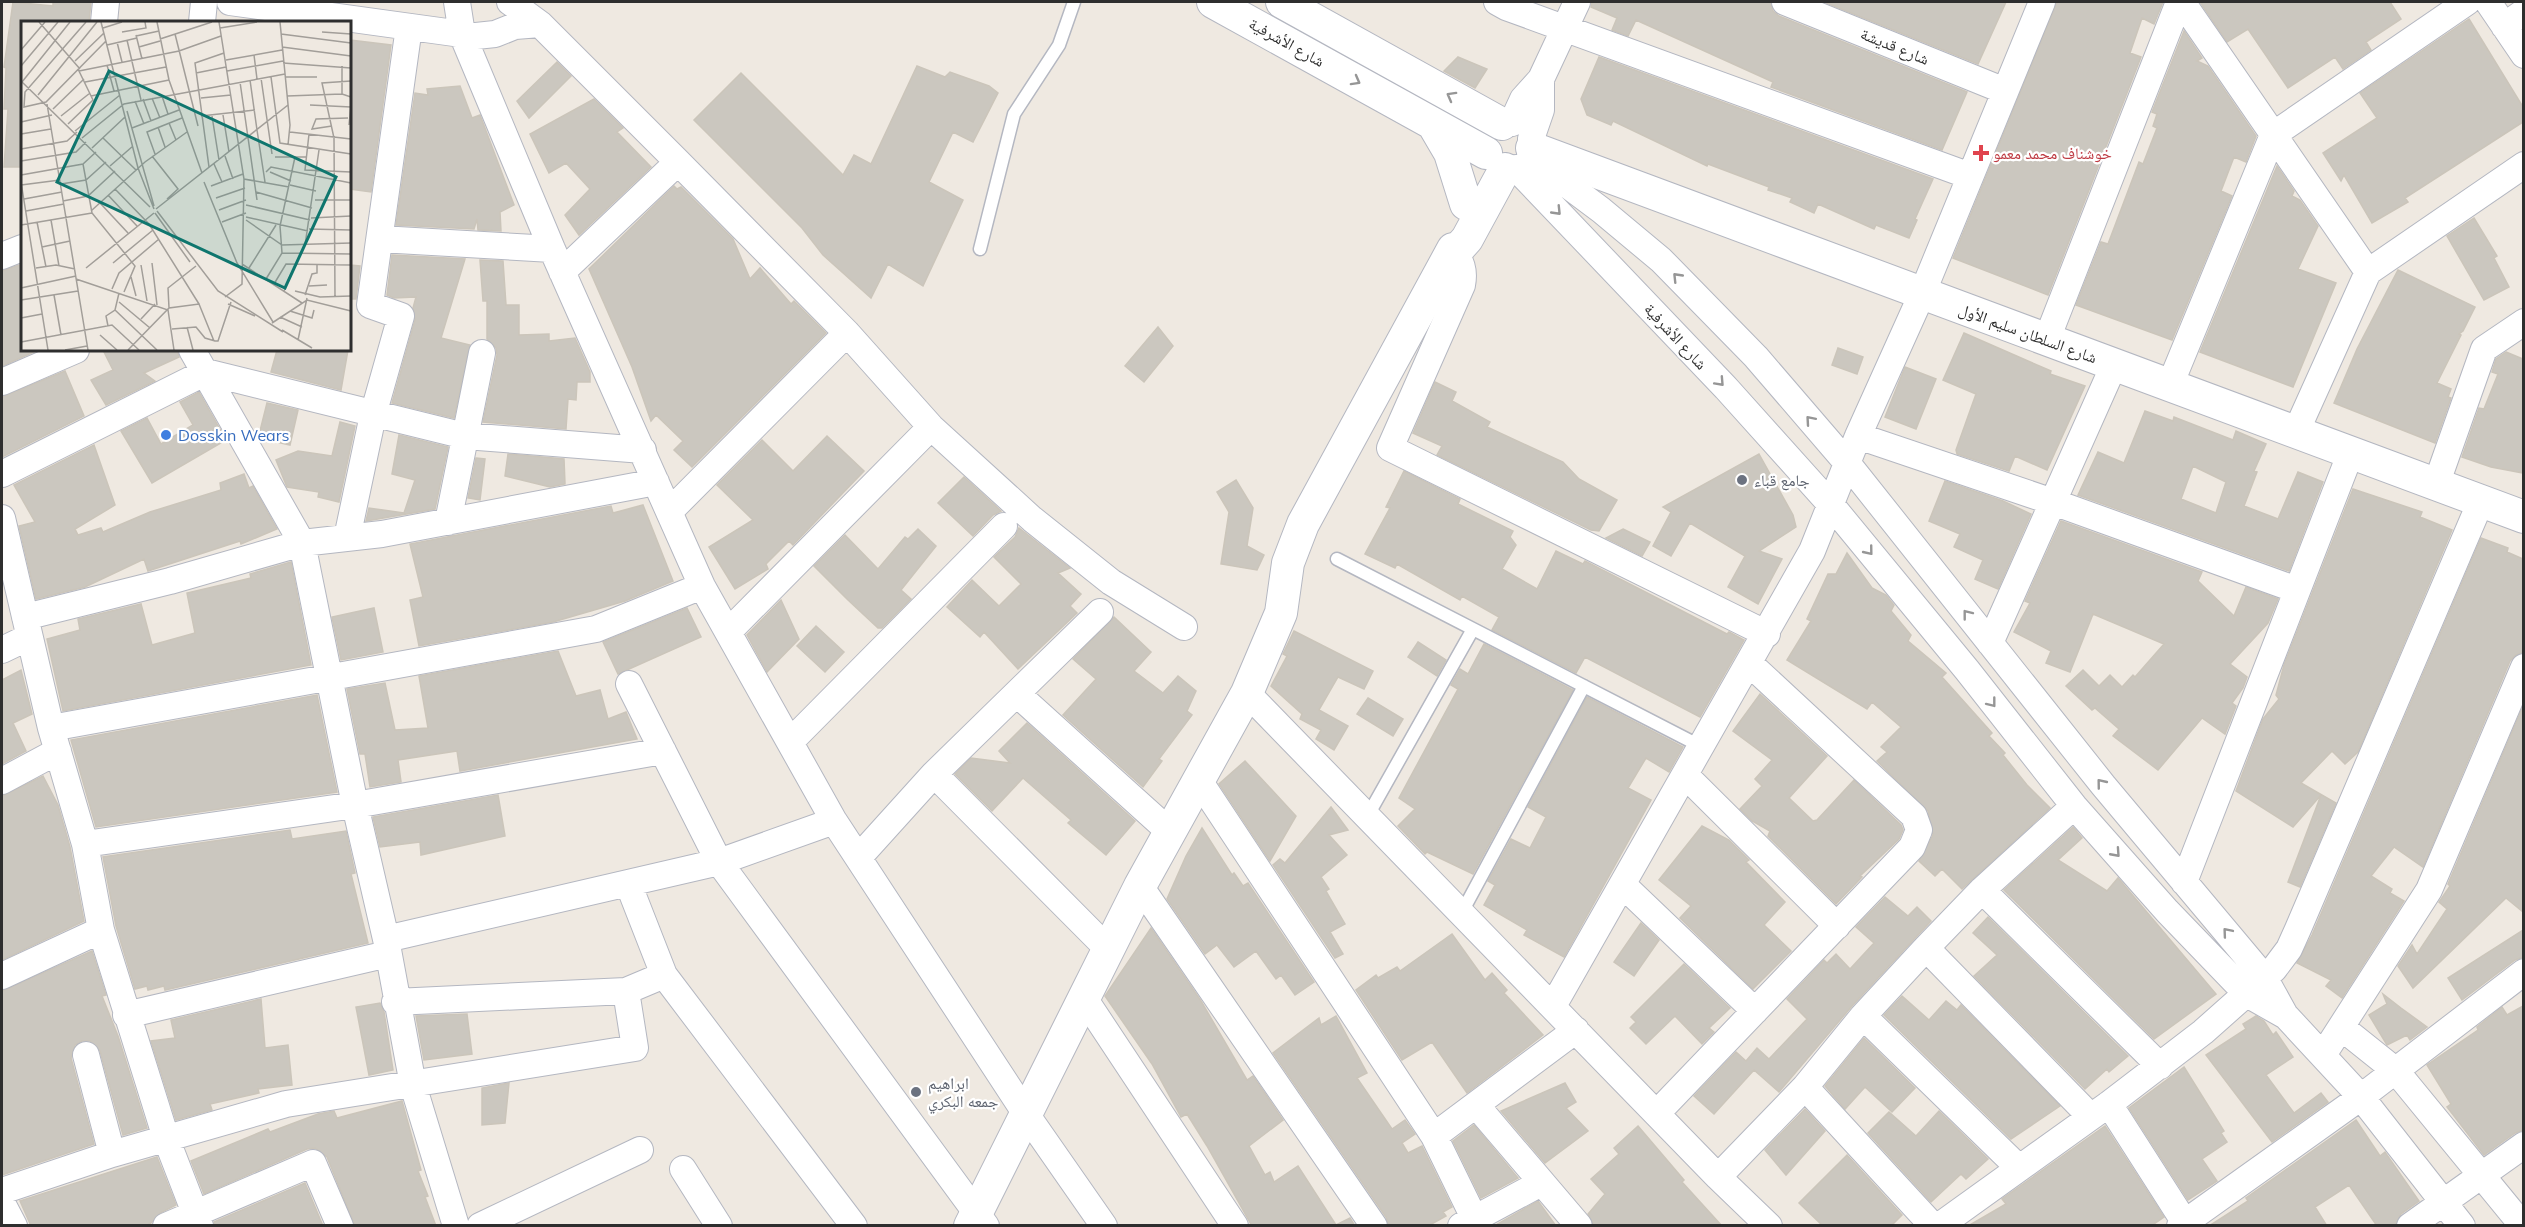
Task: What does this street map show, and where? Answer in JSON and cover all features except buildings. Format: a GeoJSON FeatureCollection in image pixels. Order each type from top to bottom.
{"type":"FeatureCollection","features":[{"type":"Feature","properties":{"kind":"street"},"geometry":{"type":"LineString","coordinates":[[104,21],[106,2]]}},
{"type":"Feature","properties":{"kind":"street"},"geometry":{"type":"LineString","coordinates":[[202,21],[204,2]]}},
{"type":"Feature","properties":{"kind":"street"},"geometry":{"type":"LineString","coordinates":[[230,2],[487,36],[515,26],[540,24]]}},
{"type":"Feature","properties":{"kind":"street"},"geometry":{"type":"LineString","coordinates":[[457,2],[462,34],[552,249],[702,586],[834,821],[1026,1114],[1104,1226]]}},
{"type":"Feature","properties":{"kind":"street"},"geometry":{"type":"LineString","coordinates":[[510,2],[540,24],[678,162],[847,333],[931,426],[1032,519],[1112,582],[1184,627]]}},
{"type":"Feature","properties":{"kind":"street","name":"شارع الأشرفية"},"geometry":{"type":"LineString","coordinates":[[1213,2],[1433,124],[1512,149],[1832,506],[1967,670],[2074,806],[2167,911],[2256,986]]}},
{"type":"Feature","properties":{"kind":"street","name":"شارع الأشرفية"},"geometry":{"type":"LineString","coordinates":[[1282,2],[1512,149],[1601,210],[1661,260],[1755,357],[1848,464],[2184,882],[2256,986]]}},
{"type":"Feature","properties":{"kind":"street"},"geometry":{"type":"LineString","coordinates":[[1497,2],[1970,176]]}},
{"type":"Feature","properties":{"kind":"street"},"geometry":{"type":"LineString","coordinates":[[1453,249],[1459,248],[1467,239],[1512,149],[1523,99],[1541,79],[1577,2]]}},
{"type":"Feature","properties":{"kind":"street","name":"شارع قديشة"},"geometry":{"type":"LineString","coordinates":[[1785,2],[2005,92]]}},
{"type":"Feature","properties":{"kind":"street"},"geometry":{"type":"LineString","coordinates":[[1553,1006],[1750,664],[1812,551],[1832,506],[1858,436],[1922,294],[2042,2]]}},
{"type":"Feature","properties":{"kind":"street"},"geometry":{"type":"LineString","coordinates":[[2180,2],[2368,272]]}},
{"type":"Feature","properties":{"kind":"street"},"geometry":{"type":"LineString","coordinates":[[2047,339],[2180,2]]}},
{"type":"Feature","properties":{"kind":"street"},"geometry":{"type":"LineString","coordinates":[[2170,385],[2273,135],[2467,2]]}},
{"type":"Feature","properties":{"kind":"street"},"geometry":{"type":"LineString","coordinates":[[2488,2],[2514,19],[2523,55]]}},
{"type":"Feature","properties":{"kind":"street"},"geometry":{"type":"LineString","coordinates":[[347,538],[373,415],[402,316],[370,304],[409,27]]}},
{"type":"Feature","properties":{"kind":"street"},"geometry":{"type":"LineString","coordinates":[[1433,124],[1450,153],[1466,204]]}},
{"type":"Feature","properties":{"kind":"street"},"geometry":{"type":"LineString","coordinates":[[1512,149],[1466,204],[1450,238],[1453,249],[1462,263],[1464,274],[1462,285],[1390,448],[1767,634]]}},
{"type":"Feature","properties":{"kind":"street","name":"شارع السلطان سليم الأول"},"geometry":{"type":"LineString","coordinates":[[1512,149],[2047,339],[2523,517]]}},
{"type":"Feature","properties":{"kind":"street"},"geometry":{"type":"LineString","coordinates":[[562,272],[678,162]]}},
{"type":"Feature","properties":{"kind":"street"},"geometry":{"type":"LineString","coordinates":[[2296,432],[2368,272],[2523,165]]}},
{"type":"Feature","properties":{"kind":"street"},"geometry":{"type":"LineString","coordinates":[[380,239],[552,249]]}},
{"type":"Feature","properties":{"kind":"street"},"geometry":{"type":"LineString","coordinates":[[2,256],[21,248]]}},
{"type":"Feature","properties":{"kind":"street"},"geometry":{"type":"LineString","coordinates":[[978,1221],[1026,1114],[1140,886],[1247,693],[1281,613],[1288,563],[1295,543],[1453,249]]}},
{"type":"Feature","properties":{"kind":"street"},"geometry":{"type":"LineString","coordinates":[[2436,485],[2484,349],[2523,322]]}},
{"type":"Feature","properties":{"kind":"street"},"geometry":{"type":"LineString","coordinates":[[669,512],[847,333]]}},
{"type":"Feature","properties":{"kind":"street"},"geometry":{"type":"LineString","coordinates":[[2,382],[74,351]]}},
{"type":"Feature","properties":{"kind":"street"},"geometry":{"type":"LineString","coordinates":[[193,351],[302,543],[355,805],[387,946],[395,1002],[413,1085],[456,1226]]}},
{"type":"Feature","properties":{"kind":"street"},"geometry":{"type":"LineString","coordinates":[[448,522],[482,354]]}},
{"type":"Feature","properties":{"kind":"street"},"geometry":{"type":"LineString","coordinates":[[1990,643],[2114,364]]}},
{"type":"Feature","properties":{"kind":"street"},"geometry":{"type":"LineString","coordinates":[[2,474],[206,372],[465,436],[643,450]]}},
{"type":"Feature","properties":{"kind":"street"},"geometry":{"type":"LineString","coordinates":[[728,632],[931,426]]}},
{"type":"Feature","properties":{"kind":"street"},"geometry":{"type":"LineString","coordinates":[[1858,436],[2053,502],[2296,590]]}},
{"type":"Feature","properties":{"kind":"street"},"geometry":{"type":"LineString","coordinates":[[2184,882],[2351,453]]}},
{"type":"Feature","properties":{"kind":"street"},"geometry":{"type":"LineString","coordinates":[[2,650],[27,627],[170,581],[302,543],[448,522],[656,482]]}},
{"type":"Feature","properties":{"kind":"street"},"geometry":{"type":"LineString","coordinates":[[1939,1226],[2160,1066],[2256,986],[2289,948],[2481,501]]}},
{"type":"Feature","properties":{"kind":"street"},"geometry":{"type":"LineString","coordinates":[[2,518],[55,740],[85,844],[101,930],[166,1138],[197,1219]]}},
{"type":"Feature","properties":{"kind":"street"},"geometry":{"type":"LineString","coordinates":[[790,742],[1004,526]]}},
{"type":"Feature","properties":{"kind":"street"},"geometry":{"type":"LineString","coordinates":[[2,781],[55,740],[330,676],[597,628],[702,586]]}},
{"type":"Feature","properties":{"kind":"street"},"geometry":{"type":"LineString","coordinates":[[859,857],[934,774],[1101,612]]}},
{"type":"Feature","properties":{"kind":"street"},"geometry":{"type":"LineString","coordinates":[[1657,1113],[1912,847],[1919,830],[1914,816],[1750,664]]}},
{"type":"Feature","properties":{"kind":"street"},"geometry":{"type":"LineString","coordinates":[[2323,1055],[2429,890],[2523,667]]}},
{"type":"Feature","properties":{"kind":"street"},"geometry":{"type":"LineString","coordinates":[[629,684],[719,862],[978,1221]]}},
{"type":"Feature","properties":{"kind":"street"},"geometry":{"type":"LineString","coordinates":[[1247,693],[1367,819],[1553,1006],[1718,1177],[1769,1226]]}},
{"type":"Feature","properties":{"kind":"street"},"geometry":{"type":"LineString","coordinates":[[1017,694],[1170,832]]}},
{"type":"Feature","properties":{"kind":"street"},"geometry":{"type":"LineString","coordinates":[[85,844],[355,805],[663,751]]}},
{"type":"Feature","properties":{"kind":"street"},"geometry":{"type":"LineString","coordinates":[[934,774],[1108,949]]}},
{"type":"Feature","properties":{"kind":"street"},"geometry":{"type":"LineString","coordinates":[[1686,776],[1837,926]]}},
{"type":"Feature","properties":{"kind":"street"},"geometry":{"type":"LineString","coordinates":[[1198,779],[1434,1136],[1471,1223],[1541,1183]]}},
{"type":"Feature","properties":{"kind":"street"},"geometry":{"type":"LineString","coordinates":[[1718,1177],[1805,1087],[1863,1016],[1926,948],[1982,890],[2074,806]]}},
{"type":"Feature","properties":{"kind":"street"},"geometry":{"type":"LineString","coordinates":[[126,1015],[628,883],[719,862],[834,821]]}},
{"type":"Feature","properties":{"kind":"street"},"geometry":{"type":"LineString","coordinates":[[628,883],[664,975],[854,1226]]}},
{"type":"Feature","properties":{"kind":"street"},"geometry":{"type":"LineString","coordinates":[[1623,885],[1755,1011]]}},
{"type":"Feature","properties":{"kind":"street"},"geometry":{"type":"LineString","coordinates":[[1140,886],[1374,1226]]}},
{"type":"Feature","properties":{"kind":"street"},"geometry":{"type":"LineString","coordinates":[[1982,890],[2160,1066]]}},
{"type":"Feature","properties":{"kind":"street"},"geometry":{"type":"LineString","coordinates":[[2,976],[101,930]]}},
{"type":"Feature","properties":{"kind":"street"},"geometry":{"type":"LineString","coordinates":[[1926,948],[2099,1110],[2184,1224],[2396,1071],[2523,972]]}},
{"type":"Feature","properties":{"kind":"street"},"geometry":{"type":"LineString","coordinates":[[395,1002],[626,991],[664,975]]}},
{"type":"Feature","properties":{"kind":"street"},"geometry":{"type":"LineString","coordinates":[[2256,986],[2361,1097],[2462,1226]]}},
{"type":"Feature","properties":{"kind":"street"},"geometry":{"type":"LineString","coordinates":[[2,1191],[112,1154],[286,1104],[635,1048],[626,991]]}},
{"type":"Feature","properties":{"kind":"street"},"geometry":{"type":"LineString","coordinates":[[1084,998],[1235,1226]]}},
{"type":"Feature","properties":{"kind":"street"},"geometry":{"type":"LineString","coordinates":[[1863,1016],[2019,1168]]}},
{"type":"Feature","properties":{"kind":"street"},"geometry":{"type":"LineString","coordinates":[[2341,1027],[2396,1071],[2523,1226]]}},
{"type":"Feature","properties":{"kind":"street"},"geometry":{"type":"LineString","coordinates":[[1434,1136],[1576,1030]]}},
{"type":"Feature","properties":{"kind":"street"},"geometry":{"type":"LineString","coordinates":[[86,1055],[112,1154]]}},
{"type":"Feature","properties":{"kind":"street"},"geometry":{"type":"LineString","coordinates":[[1805,1087],[1934,1226]]}},
{"type":"Feature","properties":{"kind":"street"},"geometry":{"type":"LineString","coordinates":[[1476,1105],[1579,1226]]}},
{"type":"Feature","properties":{"kind":"street"},"geometry":{"type":"LineString","coordinates":[[2410,1226],[2442,1200],[2523,1144]]}},
{"type":"Feature","properties":{"kind":"street"},"geometry":{"type":"LineString","coordinates":[[480,1226],[640,1150]]}},
{"type":"Feature","properties":{"kind":"street"},"geometry":{"type":"LineString","coordinates":[[166,1226],[197,1219],[314,1163],[340,1226]]}},
{"type":"Feature","properties":{"kind":"street"},"geometry":{"type":"LineString","coordinates":[[683,1169],[719,1226]]}},
{"type":"Feature","properties":{"kind":"street"},"geometry":{"type":"LineString","coordinates":[[2,1203],[14,1226]]}},
{"type":"Feature","properties":{"kind":"lane"},"geometry":{"type":"LineString","coordinates":[[980,249],[1014,114],[1059,45],[1074,2]]}},
{"type":"Feature","properties":{"kind":"lane"},"geometry":{"type":"LineString","coordinates":[[1337,559],[1702,747]]}},
{"type":"Feature","properties":{"kind":"lane"},"geometry":{"type":"LineString","coordinates":[[1367,819],[1473,629]]}},
{"type":"Feature","properties":{"kind":"lane"},"geometry":{"type":"LineString","coordinates":[[1461,914],[1584,686]]}},
{"type":"Feature","properties":{"kind":"place","name":"خوشناف محمد معمو"},"geometry":{"type":"Point","coordinates":[1981,153]}},
{"type":"Feature","properties":{"kind":"place","name":"Dosskin Wears"},"geometry":{"type":"Point","coordinates":[166,435]}},
{"type":"Feature","properties":{"kind":"place","name":"جامع قباء"},"geometry":{"type":"Point","coordinates":[1742,480]}},
{"type":"Feature","properties":{"kind":"place","name":"ابراهيم جمعه البكري"},"geometry":{"type":"Point","coordinates":[916,1092]}}]}
